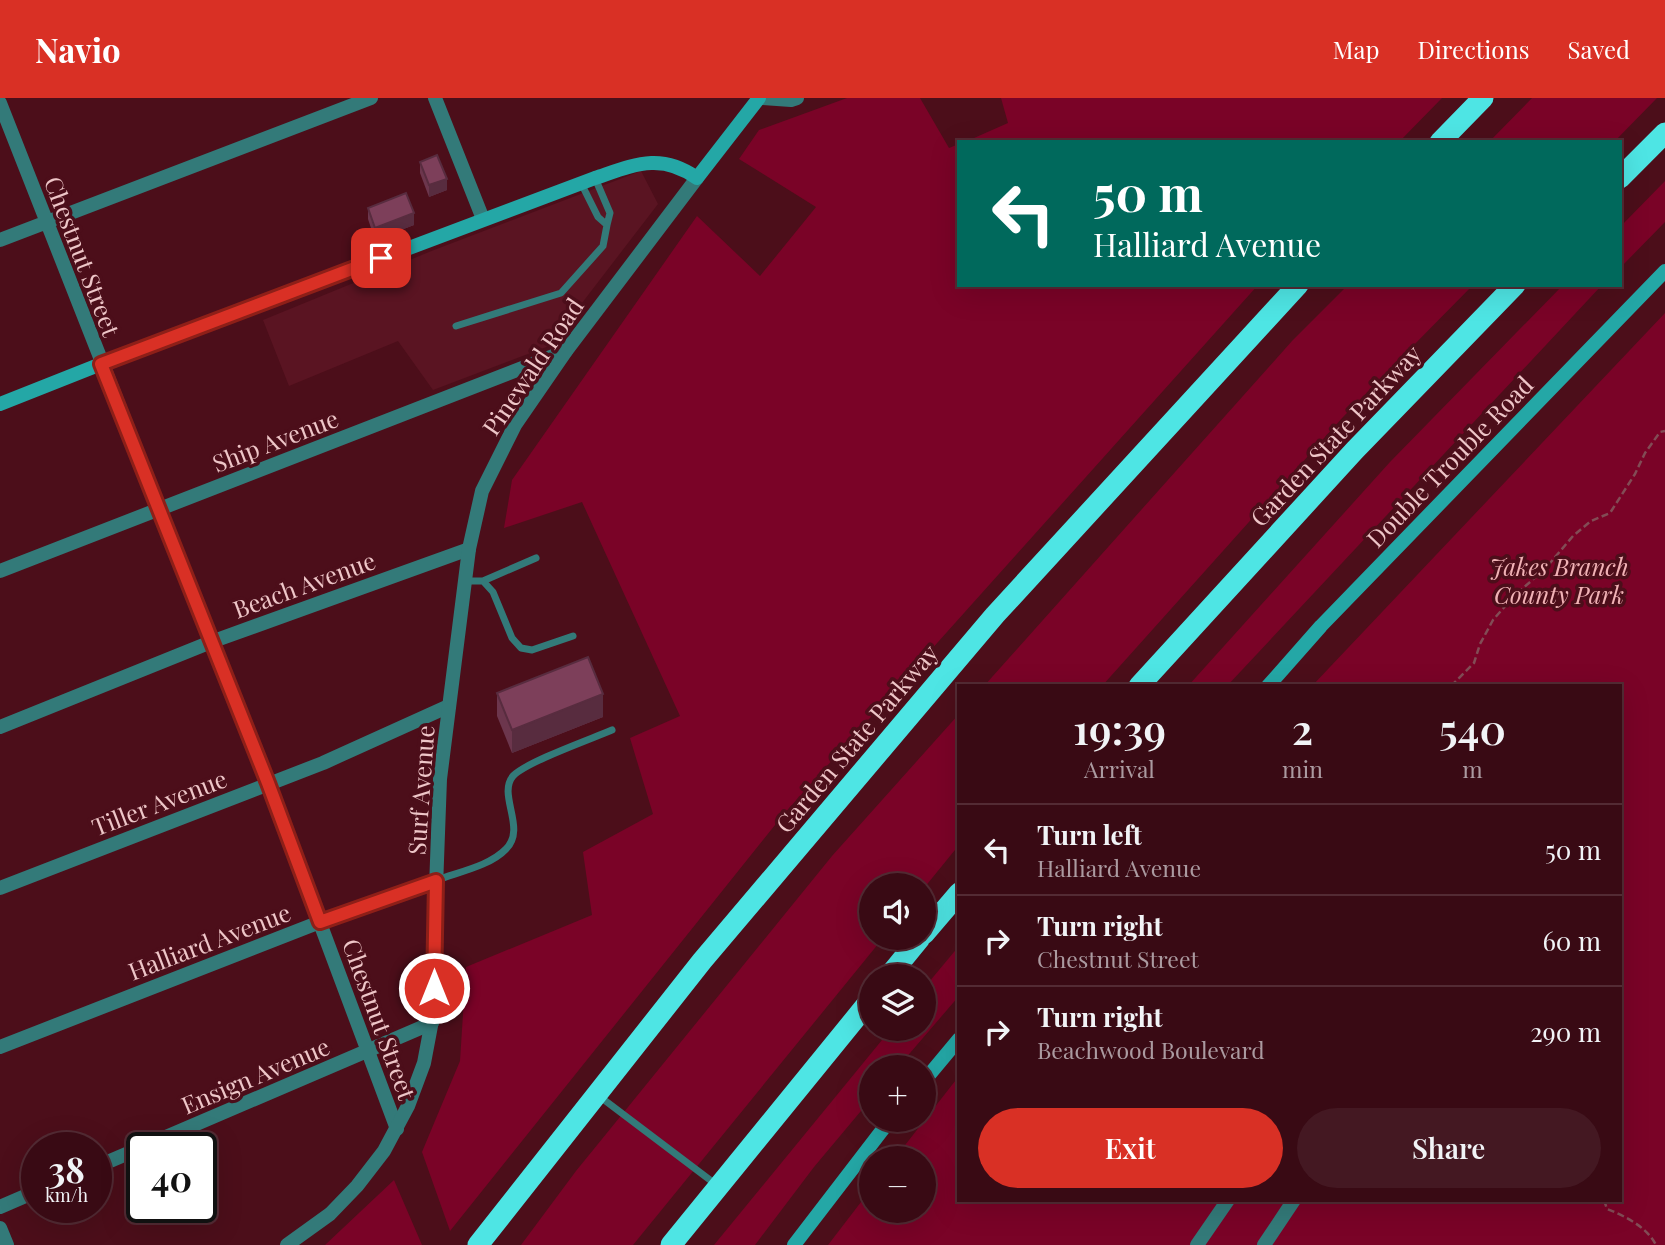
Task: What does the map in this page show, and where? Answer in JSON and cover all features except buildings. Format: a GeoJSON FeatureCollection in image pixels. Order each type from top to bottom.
{"type":"FeatureCollection","features":[{"type":"Feature","properties":{"kind":"highway"},"geometry":{"type":"LineString","coordinates":[[1442,140],[1483,98]]}},
{"type":"Feature","properties":{"kind":"highway"},"geometry":{"type":"LineString","coordinates":[[1622,176],[1665,133]]}},
{"type":"Feature","properties":{"kind":"highway","name":"Garden State Parkway"},"geometry":{"type":"LineString","coordinates":[[478,1245],[702,961],[995,615],[1296,287]]}},
{"type":"Feature","properties":{"kind":"highway","name":"Garden State Parkway"},"geometry":{"type":"LineString","coordinates":[[1141,684],[1354,450],[1513,287]]}},
{"type":"Feature","properties":{"kind":"highway"},"geometry":{"type":"LineString","coordinates":[[936,920],[957,894]]}},
{"type":"Feature","properties":{"kind":"highway"},"geometry":{"type":"LineString","coordinates":[[899,964],[910,950]]}},
{"type":"Feature","properties":{"kind":"highway"},"geometry":{"type":"LineString","coordinates":[[671,1245],[859,1014]]}},
{"type":"Feature","properties":{"kind":"main road","name":"Pinewald Road"},"geometry":{"type":"LineString","coordinates":[[697,178],[761,98]]}},
{"type":"Feature","properties":{"kind":"main road"},"geometry":{"type":"LineString","coordinates":[[0,404],[595,177],[634,165],[661,161],[686,170],[697,178]]}},
{"type":"Feature","properties":{"kind":"main road","name":"Double Trouble Road"},"geometry":{"type":"LineString","coordinates":[[1270,684],[1321,626],[1665,271]]}},
{"type":"Feature","properties":{"kind":"main road"},"geometry":{"type":"LineString","coordinates":[[936,1066],[957,1041]]}},
{"type":"Feature","properties":{"kind":"main road"},"geometry":{"type":"LineString","coordinates":[[794,1245],[881,1132]]}},
{"type":"Feature","properties":{"kind":"street"},"geometry":{"type":"LineString","coordinates":[[0,240],[371,98]]}},
{"type":"Feature","properties":{"kind":"street"},"geometry":{"type":"LineString","coordinates":[[435,98],[483,219]]}},
{"type":"Feature","properties":{"kind":"street"},"geometry":{"type":"LineString","coordinates":[[761,98],[797,98]]}},
{"type":"Feature","properties":{"kind":"street","name":"Chestnut Street"},"geometry":{"type":"LineString","coordinates":[[0,103],[268,783],[397,1129]]}},
{"type":"Feature","properties":{"kind":"street","name":"Pinewald Road"},"geometry":{"type":"LineString","coordinates":[[449,706],[469,549],[482,491],[492,467],[515,425],[566,351],[697,178]]}},
{"type":"Feature","properties":{"kind":"street","name":"Ship Avenue"},"geometry":{"type":"LineString","coordinates":[[0,571],[566,351]]}},
{"type":"Feature","properties":{"kind":"street","name":"Beach Avenue"},"geometry":{"type":"LineString","coordinates":[[0,727],[211,642],[469,549]]}},
{"type":"Feature","properties":{"kind":"street","name":"Tiller Avenue"},"geometry":{"type":"LineString","coordinates":[[0,888],[323,763],[449,706]]}},
{"type":"Feature","properties":{"kind":"street","name":"Surf Avenue"},"geometry":{"type":"LineString","coordinates":[[287,1245],[306,1234],[330,1214],[357,1186],[384,1151],[408,1106],[424,1063],[434,1010],[440,779],[449,706]]}},
{"type":"Feature","properties":{"kind":"street","name":"Halliard Avenue"},"geometry":{"type":"LineString","coordinates":[[0,1047],[320,922],[436,881]]}},
{"type":"Feature","properties":{"kind":"street","name":"Ensign Avenue"},"geometry":{"type":"LineString","coordinates":[[112,1160],[432,1023]]}},
{"type":"Feature","properties":{"kind":"street"},"geometry":{"type":"LineString","coordinates":[[0,1207],[21,1198]]}},
{"type":"Feature","properties":{"kind":"street"},"geometry":{"type":"LineString","coordinates":[[1197,1245],[1227,1202]]}},
{"type":"Feature","properties":{"kind":"street"},"geometry":{"type":"LineString","coordinates":[[1264,1245],[1293,1202]]}},
{"type":"Feature","properties":{"kind":"street"},"geometry":{"type":"LineString","coordinates":[[0,1228],[7,1245]]}},
{"type":"Feature","properties":{"kind":"lane"},"geometry":{"type":"LineString","coordinates":[[456,326],[561,293],[603,246],[610,213],[595,177]]}},
{"type":"Feature","properties":{"kind":"lane"},"geometry":{"type":"LineString","coordinates":[[581,183],[598,217],[607,225]]}},
{"type":"Feature","properties":{"kind":"lane"},"geometry":{"type":"LineString","coordinates":[[465,581],[483,581],[536,558]]}},
{"type":"Feature","properties":{"kind":"lane"},"geometry":{"type":"LineString","coordinates":[[483,581],[493,592],[512,638],[521,648],[531,650],[573,636]]}},
{"type":"Feature","properties":{"kind":"lane"},"geometry":{"type":"LineString","coordinates":[[436,881],[497,856],[507,849],[513,839],[514,823],[509,790],[512,778],[525,767],[612,730]]}},
{"type":"Feature","properties":{"kind":"lane"},"geometry":{"type":"LineString","coordinates":[[595,1094],[719,1186]]}},
{"type":"Feature","properties":{"kind":"path"},"geometry":{"type":"LineString","coordinates":[[1453,684],[1474,663],[1480,644],[1493,620],[1514,596],[1545,569],[1573,536],[1591,521],[1610,513],[1645,453],[1660,432],[1665,431]]}},
{"type":"Feature","properties":{"kind":"path"},"geometry":{"type":"LineString","coordinates":[[1605,1202],[1607,1209],[1628,1218],[1653,1238],[1656,1245]]}},
{"type":"Feature","properties":{"kind":"shaded area"},"geometry":{"type":"Polygon","coordinates":[[[641,171],[658,204],[549,346],[433,390],[398,341],[289,386],[263,320],[434,250],[641,171]]]}},
{"type":"Feature","properties":{"kind":"green space"},"geometry":{"type":"Polygon","coordinates":[[[847,98],[920,98],[949,148],[957,145],[957,287],[1256,287],[783,815],[450,1231],[422,1152],[460,1061],[466,967],[592,915],[583,852],[653,814],[630,738],[680,716],[582,502],[504,528],[512,480],[697,216],[760,276],[816,207],[739,159],[759,130],[847,98]]]}},
{"type":"Feature","properties":{"kind":"green space"},"geometry":{"type":"Polygon","coordinates":[[[1001,98],[1442,98],[1401,140],[970,140],[1008,123],[1001,98]]]}},
{"type":"Feature","properties":{"kind":"green space"},"geometry":{"type":"Polygon","coordinates":[[[1532,98],[1657,98],[1616,140],[1491,140],[1532,98]]]}},
{"type":"Feature","properties":{"kind":"green space"},"geometry":{"type":"Polygon","coordinates":[[[1665,181],[1665,222],[1622,266],[1622,225],[1665,181]]]}},
{"type":"Feature","properties":{"kind":"green space"},"geometry":{"type":"Polygon","coordinates":[[[1346,287],[1471,287],[1343,417],[1104,684],[986,684],[1292,341],[1346,287]]]}},
{"type":"Feature","properties":{"kind":"green space"},"geometry":{"type":"Polygon","coordinates":[[[1561,287],[1600,287],[1229,684],[1190,684],[1390,462],[1561,287]]]}},
{"type":"Feature","properties":{"kind":"green space","name":"Jakes Branch County Park"},"geometry":{"type":"Polygon","coordinates":[[[1665,313],[1665,1245],[828,1245],[859,1205],[859,1223],[936,1223],[936,1146],[904,1146],[915,1132],[936,1132],[936,1105],[957,1079],[957,1202],[1622,1202],[1622,684],[1314,684],[1665,313]]]}},
{"type":"Feature","properties":{"kind":"green space"},"geometry":{"type":"Polygon","coordinates":[[[957,716],[957,847],[936,873],[859,873],[859,950],[873,950],[859,964],[859,967],[633,1245],[521,1245],[576,1171],[832,856],[957,716]]]}},
{"type":"Feature","properties":{"kind":"green space"},"geometry":{"type":"Polygon","coordinates":[[[957,948],[957,998],[936,1023],[936,974],[957,948]]]}},
{"type":"Feature","properties":{"kind":"green space"},"geometry":{"type":"Polygon","coordinates":[[[881,1041],[920,1041],[908,1055],[870,1055],[881,1041]]]}},
{"type":"Feature","properties":{"kind":"green space"},"geometry":{"type":"Polygon","coordinates":[[[859,1068],[859,1113],[755,1245],[714,1245],[859,1068]]]}},
{"type":"Feature","properties":{"kind":"green space"},"geometry":{"type":"Polygon","coordinates":[[[394,1180],[422,1245],[325,1245],[394,1180]]]}},
{"type":"Feature","properties":{"kind":"route"},"geometry":{"type":"LineString","coordinates":[[381,258],[101,364],[268,783],[320,922],[436,881],[434,988]]}}]}
